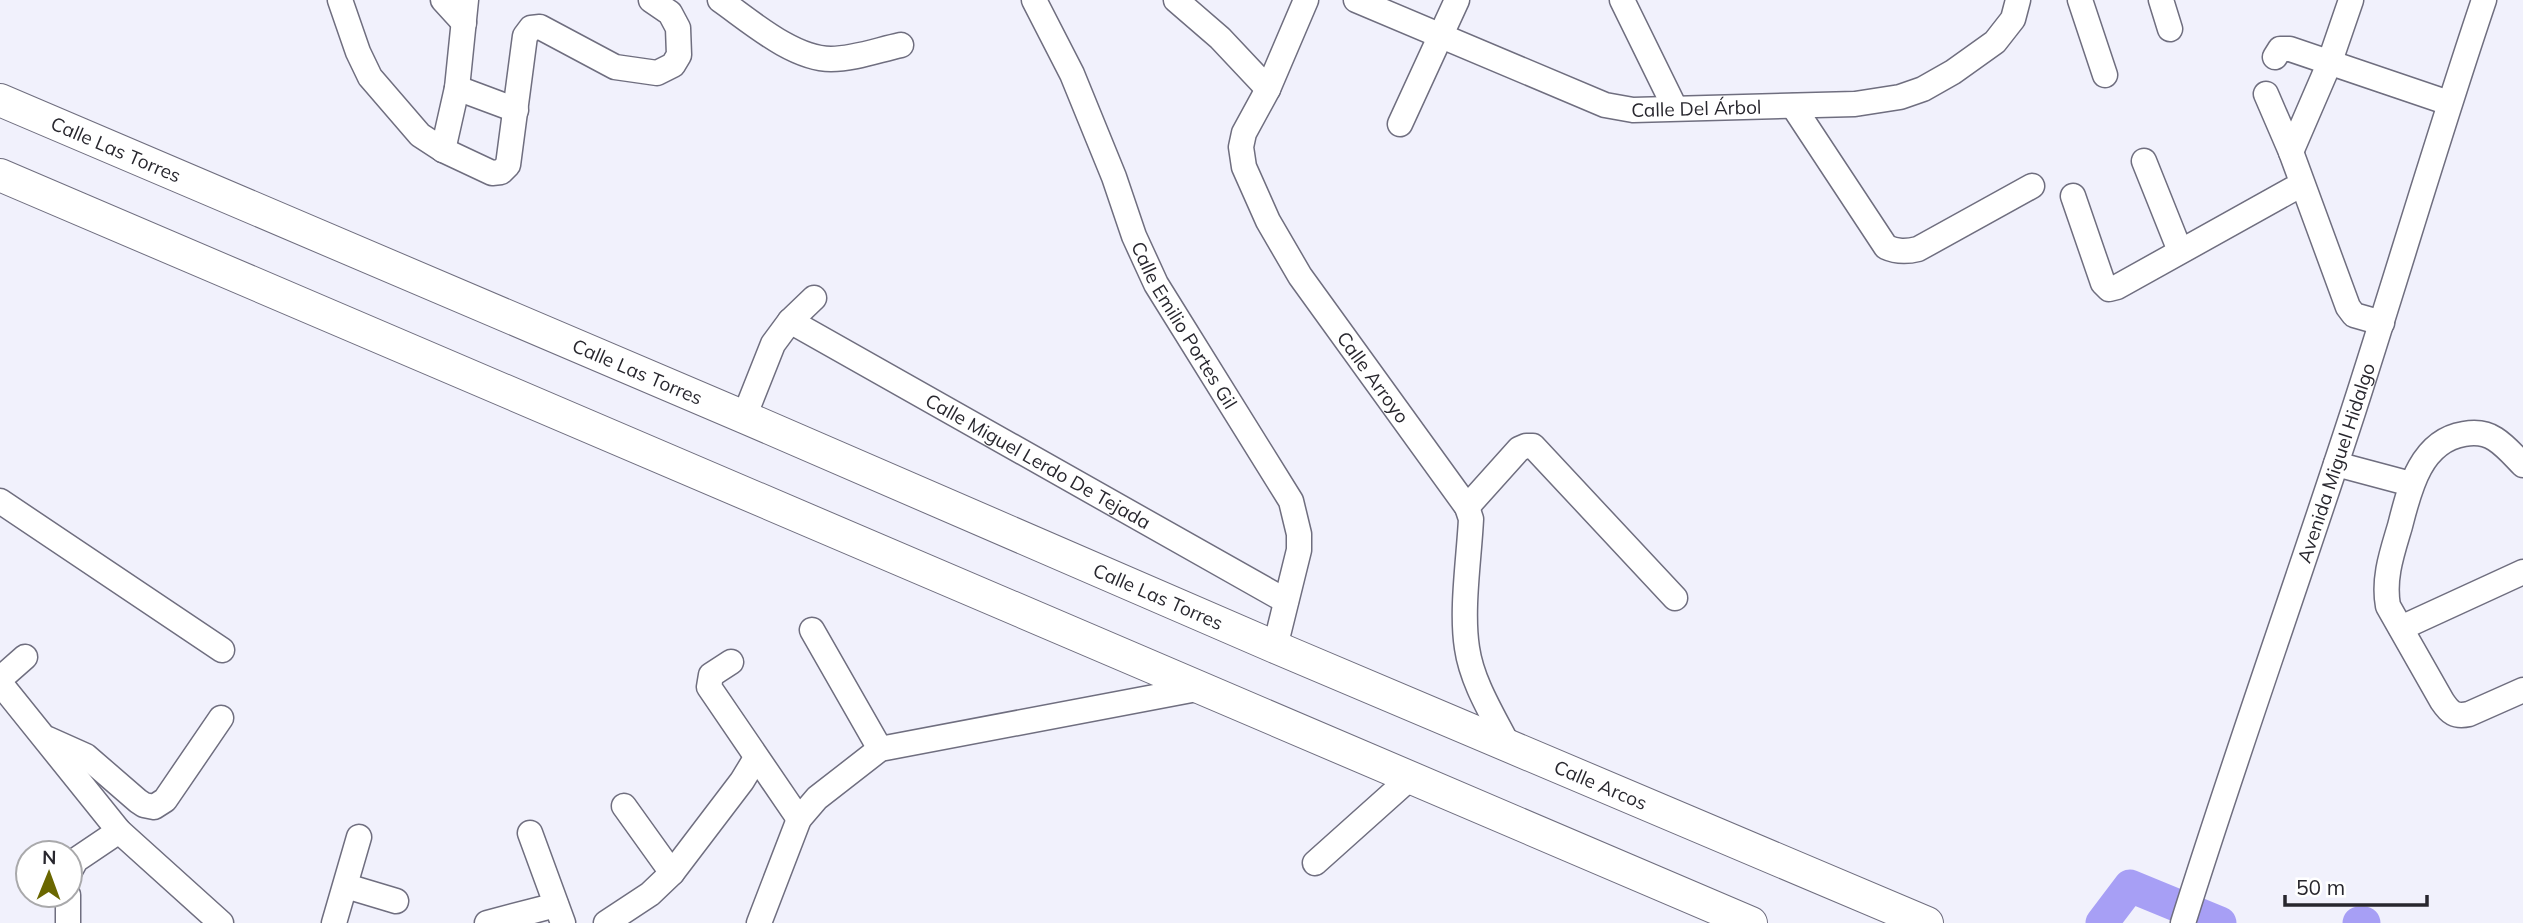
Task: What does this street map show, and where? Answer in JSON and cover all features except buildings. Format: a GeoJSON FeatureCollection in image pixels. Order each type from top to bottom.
{"type":"FeatureCollection","features":[{"type":"Feature","properties":{"kind":"main road","name":"Calle Las Torres"},"geometry":{"type":"LineString","coordinates":[[0,100],[744,417],[1275,648]]}},
{"type":"Feature","properties":{"kind":"main road"},"geometry":{"type":"LineString","coordinates":[[0,175],[1751,923]]}},
{"type":"Feature","properties":{"kind":"main road","name":"Calle Arcos"},"geometry":{"type":"LineString","coordinates":[[1275,648],[1927,923]]}},
{"type":"Feature","properties":{"kind":"street"},"geometry":{"type":"LineString","coordinates":[[341,0],[358,52],[370,77],[420,135],[492,173],[501,172],[508,165],[525,36],[531,28],[540,27],[615,67],[657,73],[673,65],[680,55],[678,28],[670,13],[652,0]]}},
{"type":"Feature","properties":{"kind":"street"},"geometry":{"type":"LineString","coordinates":[[443,0],[465,12],[457,88],[443,149]]}},
{"type":"Feature","properties":{"kind":"street"},"geometry":{"type":"LineString","coordinates":[[720,0],[784,43],[813,57],[842,58],[901,45]]}},
{"type":"Feature","properties":{"kind":"street","name":"Calle Emilio Portes Gil"},"geometry":{"type":"LineString","coordinates":[[1034,0],[1072,74],[1114,177],[1134,236],[1156,284],[1291,501],[1300,534],[1300,550],[1275,648]]}},
{"type":"Feature","properties":{"kind":"street"},"geometry":{"type":"LineString","coordinates":[[1176,0],[1220,38],[1268,89]]}},
{"type":"Feature","properties":{"kind":"street","name":"Calle Arroyo"},"geometry":{"type":"LineString","coordinates":[[1306,0],[1268,89],[1244,134],[1241,156],[1244,167],[1268,221],[1300,276],[1467,507]]}},
{"type":"Feature","properties":{"kind":"street","name":"Calle Del Árbol"},"geometry":{"type":"LineString","coordinates":[[1356,0],[1605,105],[1633,110],[1879,102],[1923,89],[1953,72],[1995,42],[2013,19],[2018,0]]}},
{"type":"Feature","properties":{"kind":"street"},"geometry":{"type":"LineString","coordinates":[[1400,124],[1457,0]]}},
{"type":"Feature","properties":{"kind":"street"},"geometry":{"type":"LineString","coordinates":[[1622,0],[1675,108]]}},
{"type":"Feature","properties":{"kind":"street"},"geometry":{"type":"LineString","coordinates":[[2080,0],[2105,75]]}},
{"type":"Feature","properties":{"kind":"street"},"geometry":{"type":"LineString","coordinates":[[2161,0],[2170,29]]}},
{"type":"Feature","properties":{"kind":"street"},"geometry":{"type":"LineString","coordinates":[[2291,152],[2329,64],[2351,0]]}},
{"type":"Feature","properties":{"kind":"street","name":"Avenida Miguel Hidalgo"},"geometry":{"type":"LineString","coordinates":[[2183,923],[2382,323],[2449,103],[2484,0]]}},
{"type":"Feature","properties":{"kind":"street"},"geometry":{"type":"LineString","coordinates":[[2275,57],[2280,49],[2290,49],[2449,103]]}},
{"type":"Feature","properties":{"kind":"street"},"geometry":{"type":"LineString","coordinates":[[457,88],[516,110]]}},
{"type":"Feature","properties":{"kind":"street"},"geometry":{"type":"LineString","coordinates":[[2266,94],[2291,152],[2348,307],[2354,316],[2382,323]]}},
{"type":"Feature","properties":{"kind":"street"},"geometry":{"type":"LineString","coordinates":[[1793,106],[1886,247],[1893,250],[1918,249],[2032,186]]}},
{"type":"Feature","properties":{"kind":"street"},"geometry":{"type":"LineString","coordinates":[[2144,161],[2180,251]]}},
{"type":"Feature","properties":{"kind":"street"},"geometry":{"type":"LineString","coordinates":[[2073,196],[2106,287],[2117,287],[2302,184]]}},
{"type":"Feature","properties":{"kind":"street"},"geometry":{"type":"LineString","coordinates":[[744,417],[773,344],[790,321],[814,298]]}},
{"type":"Feature","properties":{"kind":"street","name":"Calle Miguel Lerdo De Tejada"},"geometry":{"type":"LineString","coordinates":[[790,321],[1286,601]]}},
{"type":"Feature","properties":{"kind":"street"},"geometry":{"type":"LineString","coordinates":[[2523,465],[2495,439],[2484,434],[2457,435],[2441,443],[2421,464],[2411,484],[2387,574],[2388,606],[2442,701],[2453,714],[2469,714],[2523,690]]}},
{"type":"Feature","properties":{"kind":"street"},"geometry":{"type":"LineString","coordinates":[[1509,747],[1488,706],[1467,651],[1465,629],[1471,519],[1467,507],[1519,449],[1526,446],[1536,447],[1675,598]]}},
{"type":"Feature","properties":{"kind":"street"},"geometry":{"type":"LineString","coordinates":[[2336,464],[2411,484]]}},
{"type":"Feature","properties":{"kind":"street"},"geometry":{"type":"LineString","coordinates":[[0,501],[222,650]]}},
{"type":"Feature","properties":{"kind":"street"},"geometry":{"type":"LineString","coordinates":[[2400,628],[2523,572]]}},
{"type":"Feature","properties":{"kind":"street"},"geometry":{"type":"LineString","coordinates":[[812,630],[880,749]]}},
{"type":"Feature","properties":{"kind":"street"},"geometry":{"type":"LineString","coordinates":[[25,657],[0,681],[119,831],[221,923]]}},
{"type":"Feature","properties":{"kind":"street"},"geometry":{"type":"LineString","coordinates":[[730,662],[711,676],[709,687],[799,819]]}},
{"type":"Feature","properties":{"kind":"street"},"geometry":{"type":"LineString","coordinates":[[759,923],[799,819],[817,798],[880,749],[1202,688]]}},
{"type":"Feature","properties":{"kind":"street"},"geometry":{"type":"LineString","coordinates":[[41,736],[86,757],[138,801],[154,807],[165,800],[221,718]]}},
{"type":"Feature","properties":{"kind":"street"},"geometry":{"type":"LineString","coordinates":[[606,923],[650,894],[672,873],[742,781],[756,758]]}},
{"type":"Feature","properties":{"kind":"street"},"geometry":{"type":"LineString","coordinates":[[1315,863],[1410,778]]}},
{"type":"Feature","properties":{"kind":"street"},"geometry":{"type":"LineString","coordinates":[[624,806],[672,873]]}},
{"type":"Feature","properties":{"kind":"street"},"geometry":{"type":"LineString","coordinates":[[84,855],[119,831]]}},
{"type":"Feature","properties":{"kind":"street"},"geometry":{"type":"LineString","coordinates":[[487,923],[559,914],[530,833]]}},
{"type":"Feature","properties":{"kind":"street"},"geometry":{"type":"LineString","coordinates":[[334,923],[359,837]]}},
{"type":"Feature","properties":{"kind":"street"},"geometry":{"type":"LineString","coordinates":[[346,886],[396,901]]}},
{"type":"Feature","properties":{"kind":"waterway"},"geometry":{"type":"LineString","coordinates":[[2102,923],[2130,886],[2220,923]]}},
{"type":"Feature","properties":{"kind":"waterway"},"geometry":{"type":"LineString","coordinates":[[2359,923],[2364,923]]}}]}
